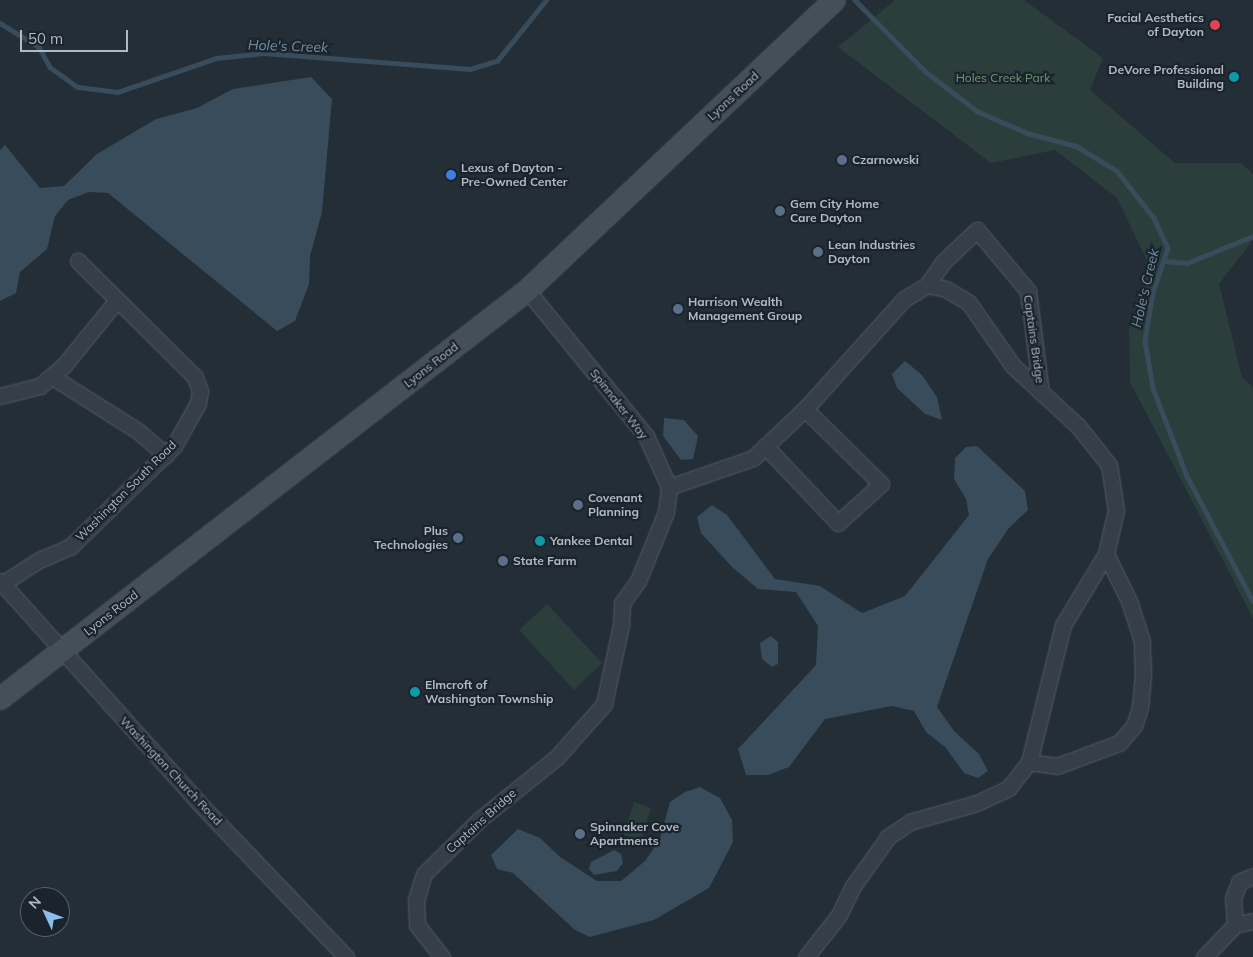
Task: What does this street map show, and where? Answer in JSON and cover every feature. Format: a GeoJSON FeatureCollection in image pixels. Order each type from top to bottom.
{"type":"FeatureCollection","features":[{"type":"Feature","properties":{"kind":"main road","name":"Lyons Road"},"geometry":{"type":"LineString","coordinates":[[0,698],[527,290],[834,0]]}},
{"type":"Feature","properties":{"kind":"street","name":"Captains Bridge"},"geometry":{"type":"LineString","coordinates":[[442,957],[417,925],[416,900],[424,874],[480,819],[557,757],[604,704],[621,625],[622,603],[638,581],[656,540],[666,512],[669,487],[753,458],[805,409],[904,299],[927,285],[943,262],[977,230],[1028,292],[1041,392]]}},
{"type":"Feature","properties":{"kind":"street","name":"Washington South Road"},"geometry":{"type":"LineString","coordinates":[[1,582],[39,560],[70,547],[166,454],[186,428],[198,403],[200,391],[195,377],[78,261]]}},
{"type":"Feature","properties":{"kind":"street","name":"Captains Bridge"},"geometry":{"type":"LineString","coordinates":[[806,957],[839,915],[853,886],[888,837],[910,822],[977,804],[1009,788],[1029,762],[1064,625],[1106,554],[1116,510],[1109,464],[1078,426],[1013,366],[969,303],[946,289],[927,285]]}},
{"type":"Feature","properties":{"kind":"street","name":"Spinnaker Way"},"geometry":{"type":"LineString","coordinates":[[527,290],[646,436],[669,487]]}},
{"type":"Feature","properties":{"kind":"street"},"geometry":{"type":"LineString","coordinates":[[0,396],[40,386],[65,364],[117,300]]}},
{"type":"Feature","properties":{"kind":"street"},"geometry":{"type":"LineString","coordinates":[[51,376],[138,431],[166,454]]}},
{"type":"Feature","properties":{"kind":"street"},"geometry":{"type":"LineString","coordinates":[[765,446],[838,523],[881,484],[805,409]]}},
{"type":"Feature","properties":{"kind":"street"},"geometry":{"type":"LineString","coordinates":[[1029,762],[1057,766],[1119,743],[1134,726],[1140,708],[1143,676],[1142,641],[1130,603],[1106,554]]}},
{"type":"Feature","properties":{"kind":"street","name":"Washington Church Road"},"geometry":{"type":"LineString","coordinates":[[1,582],[61,652],[346,957]]}},
{"type":"Feature","properties":{"kind":"street"},"geometry":{"type":"LineString","coordinates":[[1235,925],[1233,898],[1238,882],[1253,876]]}},
{"type":"Feature","properties":{"kind":"street"},"geometry":{"type":"LineString","coordinates":[[1204,957],[1235,925],[1253,921]]}},
{"type":"Feature","properties":{"kind":"green space","name":"Holes Creek Park"},"geometry":{"type":"Polygon","coordinates":[[[895,0],[1024,0],[1103,58],[1090,90],[1175,163],[1241,163],[1253,174],[1253,240],[1219,284],[1242,377],[1253,387],[1253,618],[1130,382],[1129,329],[1149,265],[1117,198],[1055,150],[991,163],[838,47],[895,0]]]}},
{"type":"Feature","properties":{"kind":"green space"},"geometry":{"type":"Polygon","coordinates":[[[547,604],[602,663],[574,690],[519,630],[547,604]]]}},
{"type":"Feature","properties":{"kind":"green space"},"geometry":{"type":"Polygon","coordinates":[[[634,802],[651,808],[641,840],[623,835],[634,802]]]}},
{"type":"Feature","properties":{"kind":"water"},"geometry":{"type":"Polygon","coordinates":[[[311,77],[332,99],[322,212],[310,256],[309,284],[295,321],[277,331],[108,193],[89,192],[68,200],[55,216],[47,249],[20,272],[16,293],[0,301],[0,150],[5,145],[40,188],[64,186],[97,154],[156,119],[197,108],[233,89],[311,77]]]}},
{"type":"Feature","properties":{"kind":"water"},"geometry":{"type":"Polygon","coordinates":[[[905,361],[922,375],[937,397],[942,420],[925,414],[897,388],[892,374],[905,361]]]}},
{"type":"Feature","properties":{"kind":"water"},"geometry":{"type":"Polygon","coordinates":[[[664,418],[684,420],[698,436],[693,459],[681,460],[663,436],[664,418]]]}},
{"type":"Feature","properties":{"kind":"water"},"geometry":{"type":"Polygon","coordinates":[[[977,446],[1025,491],[1028,510],[1009,528],[988,559],[937,707],[954,731],[979,754],[988,771],[978,778],[964,773],[945,747],[926,732],[914,711],[892,706],[825,719],[789,767],[768,775],[746,775],[738,749],[816,665],[818,626],[796,592],[758,589],[732,567],[701,533],[697,517],[712,505],[727,515],[775,579],[820,586],[862,613],[905,596],[969,515],[966,499],[954,479],[955,458],[966,447],[977,446]]]}},
{"type":"Feature","properties":{"kind":"water"},"geometry":{"type":"Polygon","coordinates":[[[771,636],[778,642],[778,664],[772,667],[762,659],[760,643],[771,636]]]}},
{"type":"Feature","properties":{"kind":"water"},"geometry":{"type":"Polygon","coordinates":[[[700,787],[720,798],[732,820],[733,842],[709,888],[654,920],[590,937],[575,930],[513,873],[497,869],[491,855],[518,829],[540,838],[560,857],[597,881],[621,881],[645,861],[660,839],[670,802],[685,792],[700,787]]]}},
{"type":"Feature","properties":{"kind":"water"},"geometry":{"type":"Polygon","coordinates":[[[614,850],[621,854],[623,863],[617,871],[594,875],[589,869],[591,862],[614,850]]]}},
{"type":"Feature","properties":{"kind":"waterway","name":"Hole's Creek"},"geometry":{"type":"LineString","coordinates":[[0,23],[39,47],[50,67],[78,87],[118,92],[216,58],[264,53],[470,69],[497,61],[546,0]]}},
{"type":"Feature","properties":{"kind":"waterway","name":"Hole's Creek"},"geometry":{"type":"LineString","coordinates":[[855,0],[925,71],[977,111],[1027,133],[1076,146],[1117,171],[1154,218],[1168,248],[1153,293],[1145,341],[1153,388],[1187,476],[1253,601]]}},
{"type":"Feature","properties":{"kind":"waterway"},"geometry":{"type":"LineString","coordinates":[[1164,261],[1187,263],[1253,236]]}},
{"type":"Feature","properties":{"kind":"place","name":"Facial Aesthetics of Dayton"},"geometry":{"type":"Point","coordinates":[1215,25]}},
{"type":"Feature","properties":{"kind":"place","name":"DeVore Professional Building"},"geometry":{"type":"Point","coordinates":[1234,77]}},
{"type":"Feature","properties":{"kind":"place","name":"Czarnowski"},"geometry":{"type":"Point","coordinates":[842,160]}},
{"type":"Feature","properties":{"kind":"place","name":"Lexus of Dayton - Pre-Owned Center"},"geometry":{"type":"Point","coordinates":[451,175]}},
{"type":"Feature","properties":{"kind":"place","name":"Gem City Home Care Dayton"},"geometry":{"type":"Point","coordinates":[780,211]}},
{"type":"Feature","properties":{"kind":"place","name":"Lean Industries Dayton"},"geometry":{"type":"Point","coordinates":[818,252]}},
{"type":"Feature","properties":{"kind":"place","name":"Harrison Wealth Management Group"},"geometry":{"type":"Point","coordinates":[678,309]}},
{"type":"Feature","properties":{"kind":"place","name":"Covenant Planning"},"geometry":{"type":"Point","coordinates":[578,505]}},
{"type":"Feature","properties":{"kind":"place","name":"Plus Technologies"},"geometry":{"type":"Point","coordinates":[458,538]}},
{"type":"Feature","properties":{"kind":"place","name":"Yankee Dental"},"geometry":{"type":"Point","coordinates":[540,541]}},
{"type":"Feature","properties":{"kind":"place","name":"State Farm"},"geometry":{"type":"Point","coordinates":[503,561]}},
{"type":"Feature","properties":{"kind":"place","name":"Elmcroft of Washington Township"},"geometry":{"type":"Point","coordinates":[415,692]}},
{"type":"Feature","properties":{"kind":"place","name":"Spinnaker Cove Apartments"},"geometry":{"type":"Point","coordinates":[580,834]}}]}
